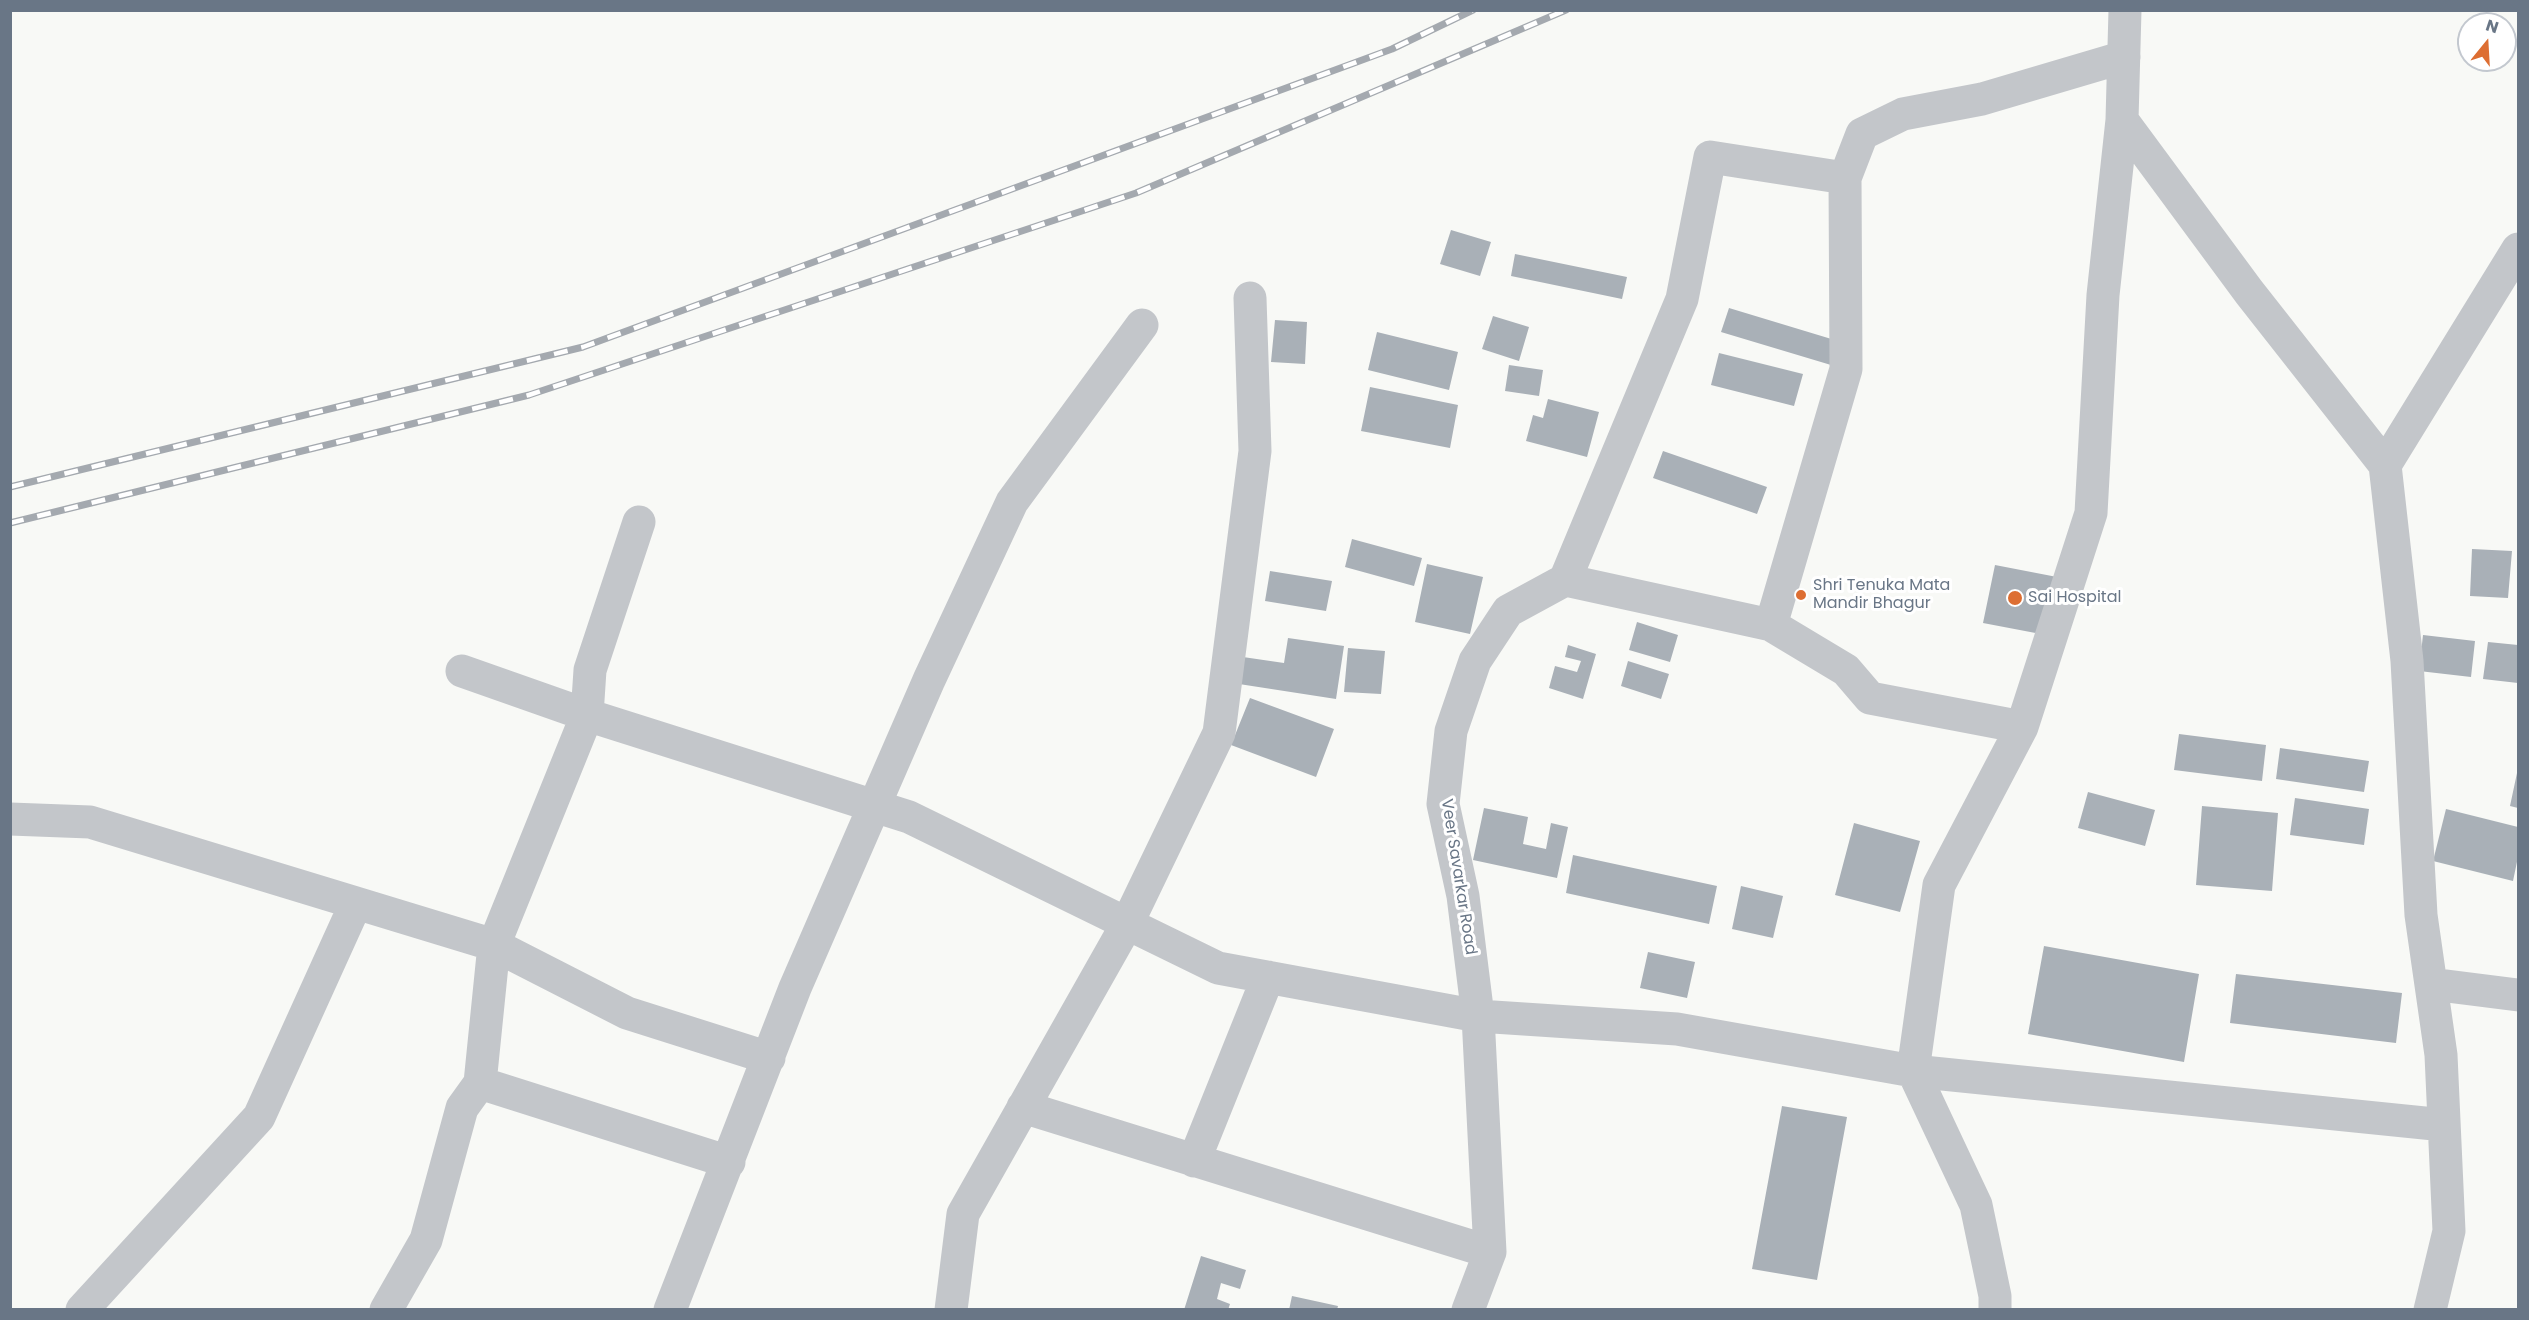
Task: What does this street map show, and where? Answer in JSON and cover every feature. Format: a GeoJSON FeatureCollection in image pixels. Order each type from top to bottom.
{"type":"FeatureCollection","features":[{"type":"Feature","properties":{"kind":"street"},"geometry":{"type":"LineString","coordinates":[[1995,1310],[1995,1296],[1976,1205],[1913,1071],[1939,885],[2022,727],[2091,513],[2103,295],[2122,120],[2125,10]]}},
{"type":"Feature","properties":{"kind":"street"},"geometry":{"type":"LineString","coordinates":[[1771,625],[1846,369],[1845,178],[1862,134],[1903,114],[1982,99],[2124,57]]}},
{"type":"Feature","properties":{"kind":"street"},"geometry":{"type":"LineString","coordinates":[[2122,120],[2249,292],[2385,465],[2407,661],[2421,915],[2441,1055],[2449,1232],[2430,1310]]}},
{"type":"Feature","properties":{"kind":"street"},"geometry":{"type":"LineString","coordinates":[[1845,178],[1710,157],[1682,299],[1565,580],[1771,625],[1846,670],[1870,698],[2022,727]]}},
{"type":"Feature","properties":{"kind":"street"},"geometry":{"type":"LineString","coordinates":[[2385,465],[2518,249]]}},
{"type":"Feature","properties":{"kind":"street"},"geometry":{"type":"LineString","coordinates":[[951,1310],[963,1214],[1127,924],[1219,733],[1255,451],[1250,298]]}},
{"type":"Feature","properties":{"kind":"street"},"geometry":{"type":"LineString","coordinates":[[670,1310],[795,988],[1012,502],[1142,325]]}},
{"type":"Feature","properties":{"kind":"street"},"geometry":{"type":"LineString","coordinates":[[386,1310],[426,1240],[462,1108],[480,1083],[494,945],[587,716],[590,670],[639,522]]}},
{"type":"Feature","properties":{"kind":"street","name":"Veer Savarkar Road"},"geometry":{"type":"LineString","coordinates":[[1468,1310],[1490,1252],[1478,1016],[1463,896],[1443,804],[1451,731],[1475,661],[1508,611],[1565,580]]}},
{"type":"Feature","properties":{"kind":"street"},"geometry":{"type":"LineString","coordinates":[[462,671],[587,716],[909,817],[1218,968],[1478,1016],[1677,1029],[1913,1071],[2444,1125]]}},
{"type":"Feature","properties":{"kind":"street"},"geometry":{"type":"LineString","coordinates":[[10,819],[90,822],[494,945],[627,1013],[769,1058]]}},
{"type":"Feature","properties":{"kind":"street"},"geometry":{"type":"LineString","coordinates":[[82,1310],[259,1117],[356,903]]}},
{"type":"Feature","properties":{"kind":"street"},"geometry":{"type":"LineString","coordinates":[[1194,1161],[1268,977]]}},
{"type":"Feature","properties":{"kind":"street"},"geometry":{"type":"LineString","coordinates":[[2431,984],[2518,995]]}},
{"type":"Feature","properties":{"kind":"street"},"geometry":{"type":"LineString","coordinates":[[480,1083],[729,1162]]}},
{"type":"Feature","properties":{"kind":"street"},"geometry":{"type":"LineString","coordinates":[[1023,1107],[1490,1252]]}},
{"type":"Feature","properties":{"kind":"building"},"geometry":{"type":"Polygon","coordinates":[[[1451,230],[1491,242],[1480,276],[1440,264],[1451,230]]]}},
{"type":"Feature","properties":{"kind":"building"},"geometry":{"type":"Polygon","coordinates":[[[1515,254],[1627,277],[1622,299],[1511,276],[1515,254]]]}},
{"type":"Feature","properties":{"kind":"building"},"geometry":{"type":"Polygon","coordinates":[[[1729,308],[1838,341],[1831,365],[1721,332],[1729,308]]]}},
{"type":"Feature","properties":{"kind":"building"},"geometry":{"type":"Polygon","coordinates":[[[1493,316],[1529,327],[1519,361],[1482,349],[1493,316]]]}},
{"type":"Feature","properties":{"kind":"building"},"geometry":{"type":"Polygon","coordinates":[[[1275,320],[1307,322],[1305,364],[1271,362],[1275,320]]]}},
{"type":"Feature","properties":{"kind":"building"},"geometry":{"type":"Polygon","coordinates":[[[1377,332],[1458,352],[1449,390],[1368,370],[1377,332]]]}},
{"type":"Feature","properties":{"kind":"building"},"geometry":{"type":"Polygon","coordinates":[[[1719,353],[1803,374],[1794,406],[1711,385],[1719,353]]]}},
{"type":"Feature","properties":{"kind":"building"},"geometry":{"type":"Polygon","coordinates":[[[1509,365],[1543,370],[1539,396],[1505,391],[1509,365]]]}},
{"type":"Feature","properties":{"kind":"building"},"geometry":{"type":"Polygon","coordinates":[[[1370,387],[1458,405],[1450,448],[1361,431],[1370,387]]]}},
{"type":"Feature","properties":{"kind":"building"},"geometry":{"type":"Polygon","coordinates":[[[1548,399],[1599,412],[1587,457],[1526,441],[1533,415],[1543,418],[1548,399]]]}},
{"type":"Feature","properties":{"kind":"building"},"geometry":{"type":"Polygon","coordinates":[[[1663,451],[1767,487],[1757,514],[1653,478],[1663,451]]]}},
{"type":"Feature","properties":{"kind":"building"},"geometry":{"type":"Polygon","coordinates":[[[1352,539],[1422,558],[1414,586],[1345,567],[1352,539]]]}},
{"type":"Feature","properties":{"kind":"building"},"geometry":{"type":"Polygon","coordinates":[[[2472,549],[2512,551],[2508,598],[2470,596],[2472,549]]]}},
{"type":"Feature","properties":{"kind":"building"},"geometry":{"type":"Polygon","coordinates":[[[1427,564],[1483,577],[1470,634],[1415,622],[1427,564]]]}},
{"type":"Feature","properties":{"kind":"building"},"geometry":{"type":"Polygon","coordinates":[[[1995,565],[2057,577],[2046,635],[1983,623],[1995,565]]]}},
{"type":"Feature","properties":{"kind":"building"},"geometry":{"type":"Polygon","coordinates":[[[1270,571],[1332,581],[1326,611],[1265,601],[1270,571]]]}},
{"type":"Feature","properties":{"kind":"building"},"geometry":{"type":"Polygon","coordinates":[[[1637,622],[1678,635],[1670,662],[1629,650],[1637,622]]]}},
{"type":"Feature","properties":{"kind":"building"},"geometry":{"type":"Polygon","coordinates":[[[2423,635],[2475,641],[2471,677],[2419,671],[2423,635]]]}},
{"type":"Feature","properties":{"kind":"building"},"geometry":{"type":"Polygon","coordinates":[[[1288,638],[1344,646],[1336,699],[1239,684],[1243,657],[1284,663],[1288,638]]]}},
{"type":"Feature","properties":{"kind":"building"},"geometry":{"type":"Polygon","coordinates":[[[2488,642],[2518,645],[2518,683],[2483,679],[2488,642]]]}},
{"type":"Feature","properties":{"kind":"building"},"geometry":{"type":"Polygon","coordinates":[[[1568,645],[1596,654],[1583,699],[1549,688],[1555,666],[1577,672],[1581,661],[1565,657],[1568,645]]]}},
{"type":"Feature","properties":{"kind":"building"},"geometry":{"type":"Polygon","coordinates":[[[1348,648],[1385,651],[1381,694],[1344,692],[1348,648]]]}},
{"type":"Feature","properties":{"kind":"building"},"geometry":{"type":"Polygon","coordinates":[[[1628,661],[1669,674],[1661,699],[1621,686],[1628,661]]]}},
{"type":"Feature","properties":{"kind":"building"},"geometry":{"type":"Polygon","coordinates":[[[1250,698],[1334,729],[1316,777],[1231,745],[1250,698]]]}},
{"type":"Feature","properties":{"kind":"building"},"geometry":{"type":"Polygon","coordinates":[[[2179,734],[2266,745],[2262,781],[2174,770],[2179,734]]]}},
{"type":"Feature","properties":{"kind":"building"},"geometry":{"type":"Polygon","coordinates":[[[2280,748],[2369,761],[2364,792],[2276,779],[2280,748]]]}},
{"type":"Feature","properties":{"kind":"building"},"geometry":{"type":"Polygon","coordinates":[[[2518,773],[2518,808],[2510,806],[2518,773]]]}},
{"type":"Feature","properties":{"kind":"building"},"geometry":{"type":"Polygon","coordinates":[[[2088,792],[2155,810],[2145,846],[2078,828],[2088,792]]]}},
{"type":"Feature","properties":{"kind":"building"},"geometry":{"type":"Polygon","coordinates":[[[2295,798],[2369,809],[2364,845],[2290,835],[2295,798]]]}},
{"type":"Feature","properties":{"kind":"building"},"geometry":{"type":"Polygon","coordinates":[[[2202,806],[2278,813],[2272,891],[2196,885],[2202,806]]]}},
{"type":"Feature","properties":{"kind":"building"},"geometry":{"type":"Polygon","coordinates":[[[1484,808],[1528,817],[1523,844],[1546,849],[1551,823],[1568,827],[1557,878],[1473,860],[1484,808]]]}},
{"type":"Feature","properties":{"kind":"building"},"geometry":{"type":"Polygon","coordinates":[[[2446,809],[2518,827],[2518,857],[2513,881],[2433,861],[2446,809]]]}},
{"type":"Feature","properties":{"kind":"building"},"geometry":{"type":"Polygon","coordinates":[[[1854,823],[1920,841],[1900,912],[1835,895],[1854,823]]]}},
{"type":"Feature","properties":{"kind":"building"},"geometry":{"type":"Polygon","coordinates":[[[1573,855],[1717,886],[1709,924],[1566,893],[1573,855]]]}},
{"type":"Feature","properties":{"kind":"building"},"geometry":{"type":"Polygon","coordinates":[[[1741,886],[1783,896],[1773,938],[1732,929],[1741,886]]]}},
{"type":"Feature","properties":{"kind":"building"},"geometry":{"type":"Polygon","coordinates":[[[2044,946],[2199,974],[2184,1062],[2028,1034],[2044,946]]]}},
{"type":"Feature","properties":{"kind":"building"},"geometry":{"type":"Polygon","coordinates":[[[1648,952],[1695,962],[1687,998],[1640,988],[1648,952]]]}},
{"type":"Feature","properties":{"kind":"building"},"geometry":{"type":"Polygon","coordinates":[[[2236,974],[2402,993],[2396,1043],[2230,1023],[2236,974]]]}},
{"type":"Feature","properties":{"kind":"building"},"geometry":{"type":"Polygon","coordinates":[[[1782,1106],[1847,1117],[1817,1280],[1752,1269],[1782,1106]]]}},
{"type":"Feature","properties":{"kind":"building"},"geometry":{"type":"Polygon","coordinates":[[[1201,1256],[1246,1270],[1240,1289],[1221,1283],[1217,1299],[1230,1304],[1228,1310],[1184,1310],[1201,1256]]]}},
{"type":"Feature","properties":{"kind":"building"},"geometry":{"type":"Polygon","coordinates":[[[1292,1296],[1338,1306],[1337,1310],[1289,1310],[1292,1296]]]}},
{"type":"Feature","properties":{"kind":"railway"},"geometry":{"type":"LineString","coordinates":[[10,487],[583,347],[1392,49],[1473,10]]}},
{"type":"Feature","properties":{"kind":"railway"},"geometry":{"type":"LineString","coordinates":[[10,523],[529,395],[1136,193],[1566,10]]}},
{"type":"Feature","properties":{"kind":"place","name":"Shri Tenuka Mata Mandir Bhagur"},"geometry":{"type":"Point","coordinates":[1801,595]}},
{"type":"Feature","properties":{"kind":"place","name":"Sai Hospital"},"geometry":{"type":"Point","coordinates":[2015,598]}}]}
